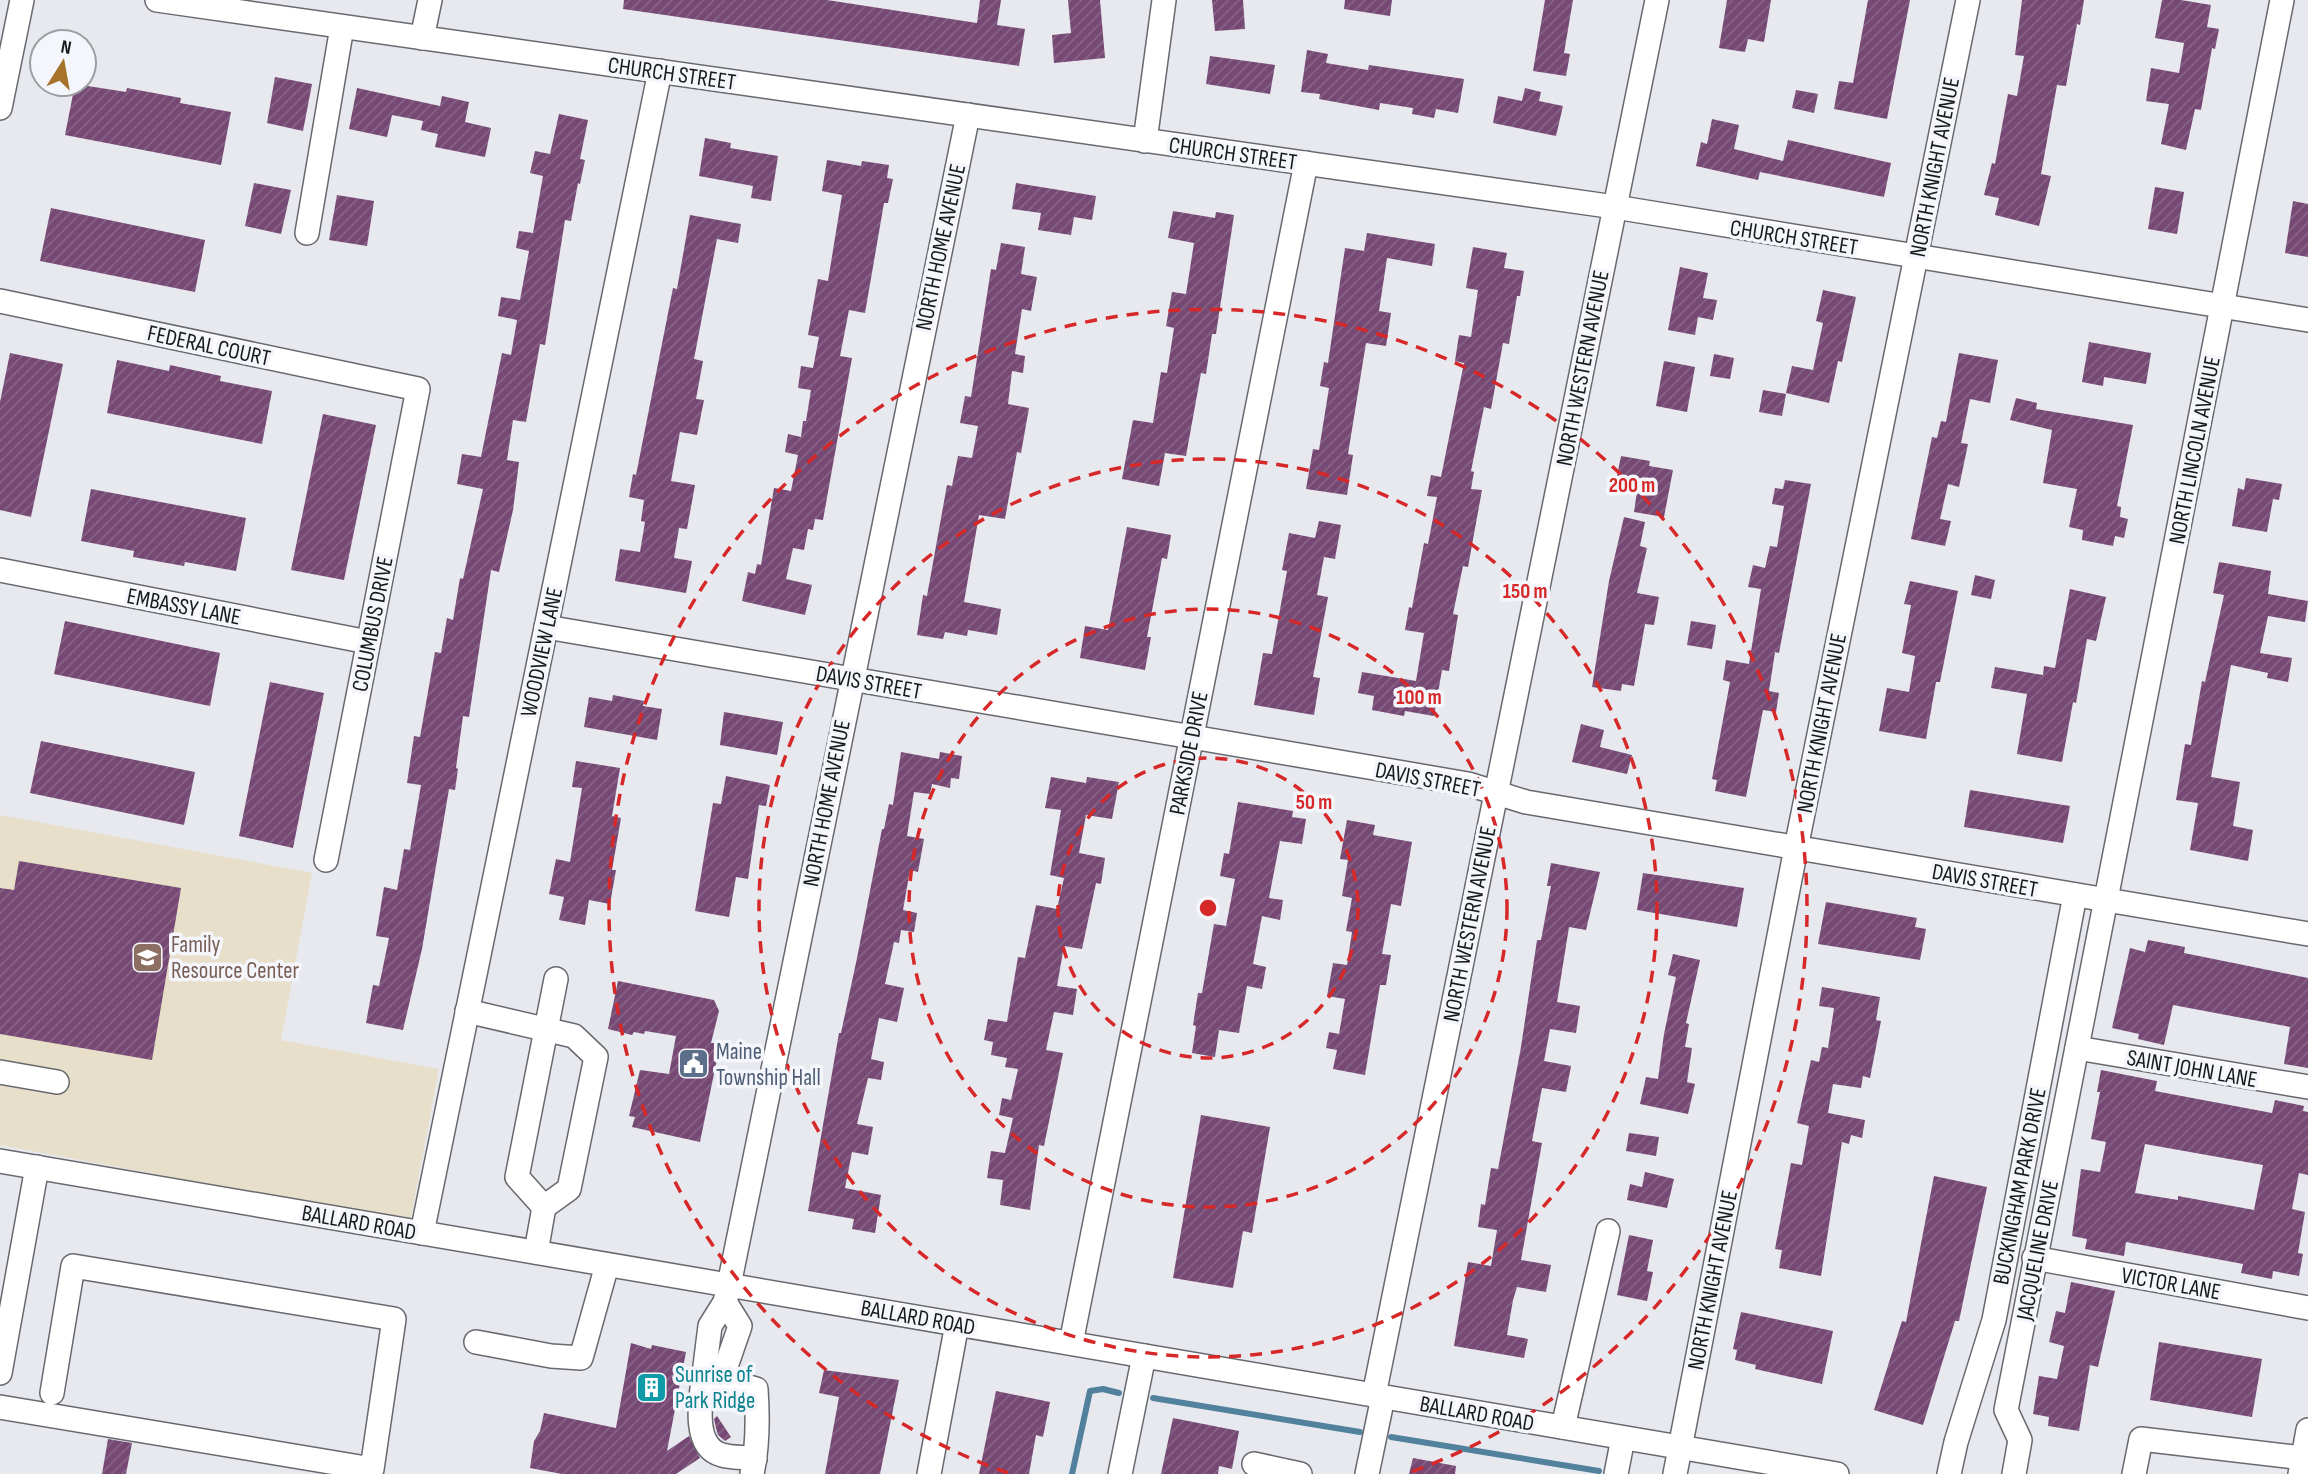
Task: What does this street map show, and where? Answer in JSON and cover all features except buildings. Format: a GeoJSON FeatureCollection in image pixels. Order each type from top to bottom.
{"type":"FeatureCollection","features":[{"type":"Feature","properties":{"kind":"street"},"geometry":{"type":"LineString","coordinates":[[0,108],[22,0]]}},
{"type":"Feature","properties":{"kind":"street","name":"CHURCH STREET"},"geometry":{"type":"LineString","coordinates":[[157,0],[1615,207],[2308,320]]}},
{"type":"Feature","properties":{"kind":"street"},"geometry":{"type":"LineString","coordinates":[[422,38],[430,0]]}},
{"type":"Feature","properties":{"kind":"street"},"geometry":{"type":"LineString","coordinates":[[1145,141],[1164,0]]}},
{"type":"Feature","properties":{"kind":"street","name":"NORTH WESTERN AVENUE"},"geometry":{"type":"LineString","coordinates":[[1367,1474],[1378,1396],[1496,793],[1657,0]]}},
{"type":"Feature","properties":{"kind":"street","name":"NORTH KNIGHT AVENUE"},"geometry":{"type":"LineString","coordinates":[[1675,1474],[1796,848],[1968,0]]}},
{"type":"Feature","properties":{"kind":"street","name":"NORTH LINCOLN AVENUE"},"geometry":{"type":"LineString","coordinates":[[2107,900],[2282,0]]}},
{"type":"Feature","properties":{"kind":"street"},"geometry":{"type":"LineString","coordinates":[[307,233],[342,27]]}},
{"type":"Feature","properties":{"kind":"street","name":"WOODVIEW LANE"},"geometry":{"type":"LineString","coordinates":[[422,1233],[660,71]]}},
{"type":"Feature","properties":{"kind":"street","name":"NORTH HOME AVENUE"},"geometry":{"type":"LineString","coordinates":[[754,1466],[719,1455],[706,1443],[700,1420],[713,1376],[710,1326],[727,1293],[968,115]]}},
{"type":"Feature","properties":{"kind":"street","name":"PARKSIDE DRIVE"},"geometry":{"type":"LineString","coordinates":[[1070,1343],[1306,163]]}},
{"type":"Feature","properties":{"kind":"street","name":"FEDERAL COURT"},"geometry":{"type":"LineString","coordinates":[[0,301],[418,389]]}},
{"type":"Feature","properties":{"kind":"street","name":"COLUMBUS DRIVE"},"geometry":{"type":"LineString","coordinates":[[327,860],[418,389]]}},
{"type":"Feature","properties":{"kind":"street","name":"EMBASSY LANE"},"geometry":{"type":"LineString","coordinates":[[0,570],[368,642]]}},
{"type":"Feature","properties":{"kind":"street","name":"DAVIS STREET"},"geometry":{"type":"LineString","coordinates":[[546,626],[1468,784],[1526,802],[2308,934]]}},
{"type":"Feature","properties":{"kind":"street","name":"BUCKINGHAM PARK DRIVE"},"geometry":{"type":"LineString","coordinates":[[1949,1474],[1956,1442],[1994,1320],[2075,895]]}},
{"type":"Feature","properties":{"kind":"street","name":"JACQUELINE DRIVE"},"geometry":{"type":"LineString","coordinates":[[2014,1474],[2020,1440],[2006,1410],[2107,900]]}},
{"type":"Feature","properties":{"kind":"street"},"geometry":{"type":"LineString","coordinates":[[544,1207],[517,1177],[556,979]]}},
{"type":"Feature","properties":{"kind":"street"},"geometry":{"type":"LineString","coordinates":[[467,1011],[574,1036],[596,1057],[569,1189],[544,1207],[536,1252]]}},
{"type":"Feature","properties":{"kind":"street","name":"SAINT JOHN LANE"},"geometry":{"type":"LineString","coordinates":[[2077,1048],[2308,1087]]}},
{"type":"Feature","properties":{"kind":"street"},"geometry":{"type":"LineString","coordinates":[[0,1072],[57,1082]]}},
{"type":"Feature","properties":{"kind":"street","name":"BALLARD ROAD"},"geometry":{"type":"LineString","coordinates":[[0,1161],[536,1252],[607,1265],[727,1293],[957,1324],[1837,1474]]}},
{"type":"Feature","properties":{"kind":"street"},"geometry":{"type":"LineString","coordinates":[[0,1373],[37,1167]]}},
{"type":"Feature","properties":{"kind":"street"},"geometry":{"type":"LineString","coordinates":[[1563,1427],[1608,1231]]}},
{"type":"Feature","properties":{"kind":"street","name":"VICTOR LANE"},"geometry":{"type":"LineString","coordinates":[[2034,1258],[2308,1308]]}},
{"type":"Feature","properties":{"kind":"street"},"geometry":{"type":"LineString","coordinates":[[476,1342],[551,1356],[581,1358],[607,1265]]}},
{"type":"Feature","properties":{"kind":"street"},"geometry":{"type":"LineString","coordinates":[[0,1407],[372,1469],[394,1319],[73,1266],[51,1393]]}},
{"type":"Feature","properties":{"kind":"street"},"geometry":{"type":"LineString","coordinates":[[929,1474],[957,1324]]}},
{"type":"Feature","properties":{"kind":"street"},"geometry":{"type":"LineString","coordinates":[[1120,1474],[1144,1356]]}},
{"type":"Feature","properties":{"kind":"street"},"geometry":{"type":"LineString","coordinates":[[713,1376],[756,1389],[754,1466]]}},
{"type":"Feature","properties":{"kind":"street"},"geometry":{"type":"LineString","coordinates":[[2134,1474],[2141,1439],[2301,1466],[2308,1430]]}},
{"type":"Feature","properties":{"kind":"street"},"geometry":{"type":"LineString","coordinates":[[1616,1474],[1623,1438]]}},
{"type":"Feature","properties":{"kind":"street"},"geometry":{"type":"LineString","coordinates":[[1254,1464],[1300,1474]]}},
{"type":"Feature","properties":{"kind":"shaded area","name":"Family Resource Center"},"geometry":{"type":"Polygon","coordinates":[[[0,815],[312,873],[281,1040],[439,1069],[410,1222],[0,1145],[0,815]]]}},
{"type":"Feature","properties":{"kind":"waterway"},"geometry":{"type":"LineString","coordinates":[[1072,1474],[1090,1391],[1103,1389],[1119,1393]]}},
{"type":"Feature","properties":{"kind":"waterway"},"geometry":{"type":"LineString","coordinates":[[1153,1398],[1360,1432]]}},
{"type":"Feature","properties":{"kind":"waterway"},"geometry":{"type":"LineString","coordinates":[[1391,1437],[1599,1471]]}},
{"type":"Feature","properties":{"kind":"place","name":"Family Resource Center"},"geometry":{"type":"Point","coordinates":[148,957]}},
{"type":"Feature","properties":{"kind":"place","name":"Maine Township Hall"},"geometry":{"type":"Point","coordinates":[693,1064]}},
{"type":"Feature","properties":{"kind":"place","name":"Sunrise of Park Ridge"},"geometry":{"type":"Point","coordinates":[652,1387]}}]}
